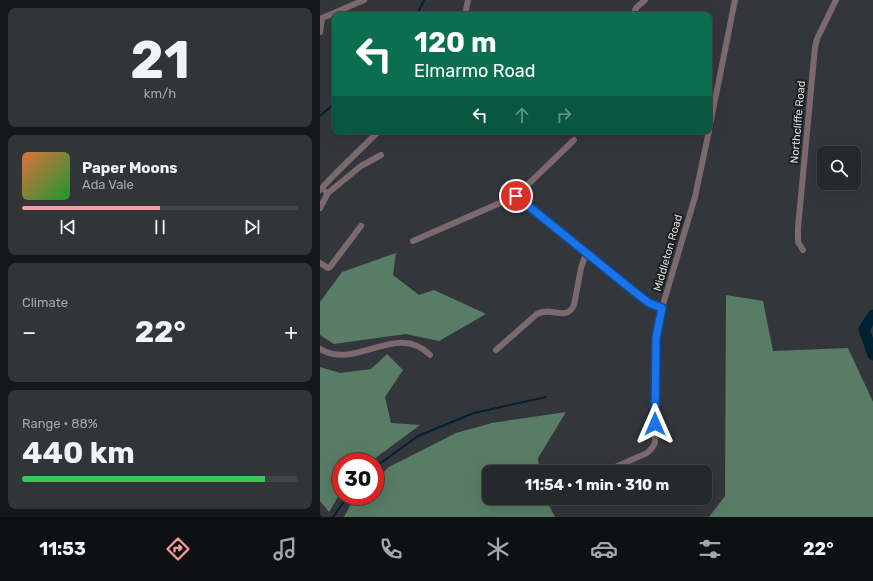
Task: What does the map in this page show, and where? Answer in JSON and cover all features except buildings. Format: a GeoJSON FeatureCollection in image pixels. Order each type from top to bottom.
{"type":"FeatureCollection","features":[{"type":"Feature","properties":{"kind":"street"},"geometry":{"type":"LineString","coordinates":[[337,12],[364,0]]}},
{"type":"Feature","properties":{"kind":"street"},"geometry":{"type":"LineString","coordinates":[[465,12],[468,0]]}},
{"type":"Feature","properties":{"kind":"street"},"geometry":{"type":"LineString","coordinates":[[634,12],[636,8],[645,0]]}},
{"type":"Feature","properties":{"kind":"street","name":"Middleton Road"},"geometry":{"type":"LineString","coordinates":[[712,114],[734,0]]}},
{"type":"Feature","properties":{"kind":"street","name":"Northcliffe Road"},"geometry":{"type":"LineString","coordinates":[[803,250],[798,242],[798,228],[815,47],[817,39],[836,0]]}},
{"type":"Feature","properties":{"kind":"street"},"geometry":{"type":"LineString","coordinates":[[320,32],[321,19],[332,14]]}},
{"type":"Feature","properties":{"kind":"street"},"geometry":{"type":"LineString","coordinates":[[328,193],[321,189],[376,134]]}},
{"type":"Feature","properties":{"kind":"street","name":"Middleton Road"},"geometry":{"type":"LineString","coordinates":[[620,465],[647,453],[655,442],[656,338],[662,308],[695,197],[708,134]]}},
{"type":"Feature","properties":{"kind":"street"},"geometry":{"type":"LineString","coordinates":[[413,241],[516,196],[574,140]]}},
{"type":"Feature","properties":{"kind":"street"},"geometry":{"type":"LineString","coordinates":[[320,208],[328,193],[361,166],[381,155]]}},
{"type":"Feature","properties":{"kind":"street"},"geometry":{"type":"LineString","coordinates":[[516,196],[649,303],[662,308]]}},
{"type":"Feature","properties":{"kind":"street"},"geometry":{"type":"LineString","coordinates":[[320,263],[328,268],[330,267],[361,226]]}},
{"type":"Feature","properties":{"kind":"street"},"geometry":{"type":"LineString","coordinates":[[496,350],[537,314],[546,311],[564,314],[572,309],[581,268],[586,253]]}},
{"type":"Feature","properties":{"kind":"street"},"geometry":{"type":"LineString","coordinates":[[320,350],[333,355],[351,355],[386,344],[406,343],[420,346],[430,354]]}},
{"type":"Feature","properties":{"kind":"green space"},"geometry":{"type":"Polygon","coordinates":[[[396,253],[393,275],[419,295],[434,290],[486,314],[439,341],[406,334],[334,344],[320,335],[320,302],[342,272],[396,253]]]}},
{"type":"Feature","properties":{"kind":"green space"},"geometry":{"type":"Polygon","coordinates":[[[726,295],[763,301],[773,351],[848,348],[873,402],[873,517],[709,517],[725,496],[726,295]]]}},
{"type":"Feature","properties":{"kind":"green space"},"geometry":{"type":"Polygon","coordinates":[[[387,354],[403,370],[385,397],[391,423],[420,425],[382,453],[332,453],[333,505],[329,512],[320,501],[320,367],[340,373],[371,369],[387,354]]]}},
{"type":"Feature","properties":{"kind":"green space"},"geometry":{"type":"Polygon","coordinates":[[[566,412],[538,458],[539,465],[482,465],[482,505],[549,505],[555,517],[344,517],[350,505],[384,505],[384,472],[389,467],[456,433],[492,423],[566,412]]]}},
{"type":"Feature","properties":{"kind":"waterway"},"geometry":{"type":"LineString","coordinates":[[418,12],[424,0]]}},
{"type":"Feature","properties":{"kind":"waterway"},"geometry":{"type":"LineString","coordinates":[[320,116],[332,106]]}},
{"type":"Feature","properties":{"kind":"waterway"},"geometry":{"type":"LineString","coordinates":[[873,315],[864,329],[873,355]]}},
{"type":"Feature","properties":{"kind":"waterway"},"geometry":{"type":"LineString","coordinates":[[384,461],[418,436],[474,413],[546,397]]}},
{"type":"Feature","properties":{"kind":"waterway"},"geometry":{"type":"LineString","coordinates":[[333,517],[342,505]]}},
{"type":"Feature","properties":{"kind":"route"},"geometry":{"type":"LineString","coordinates":[[516,196],[649,303],[662,308],[656,334],[655,424]]}}]}
